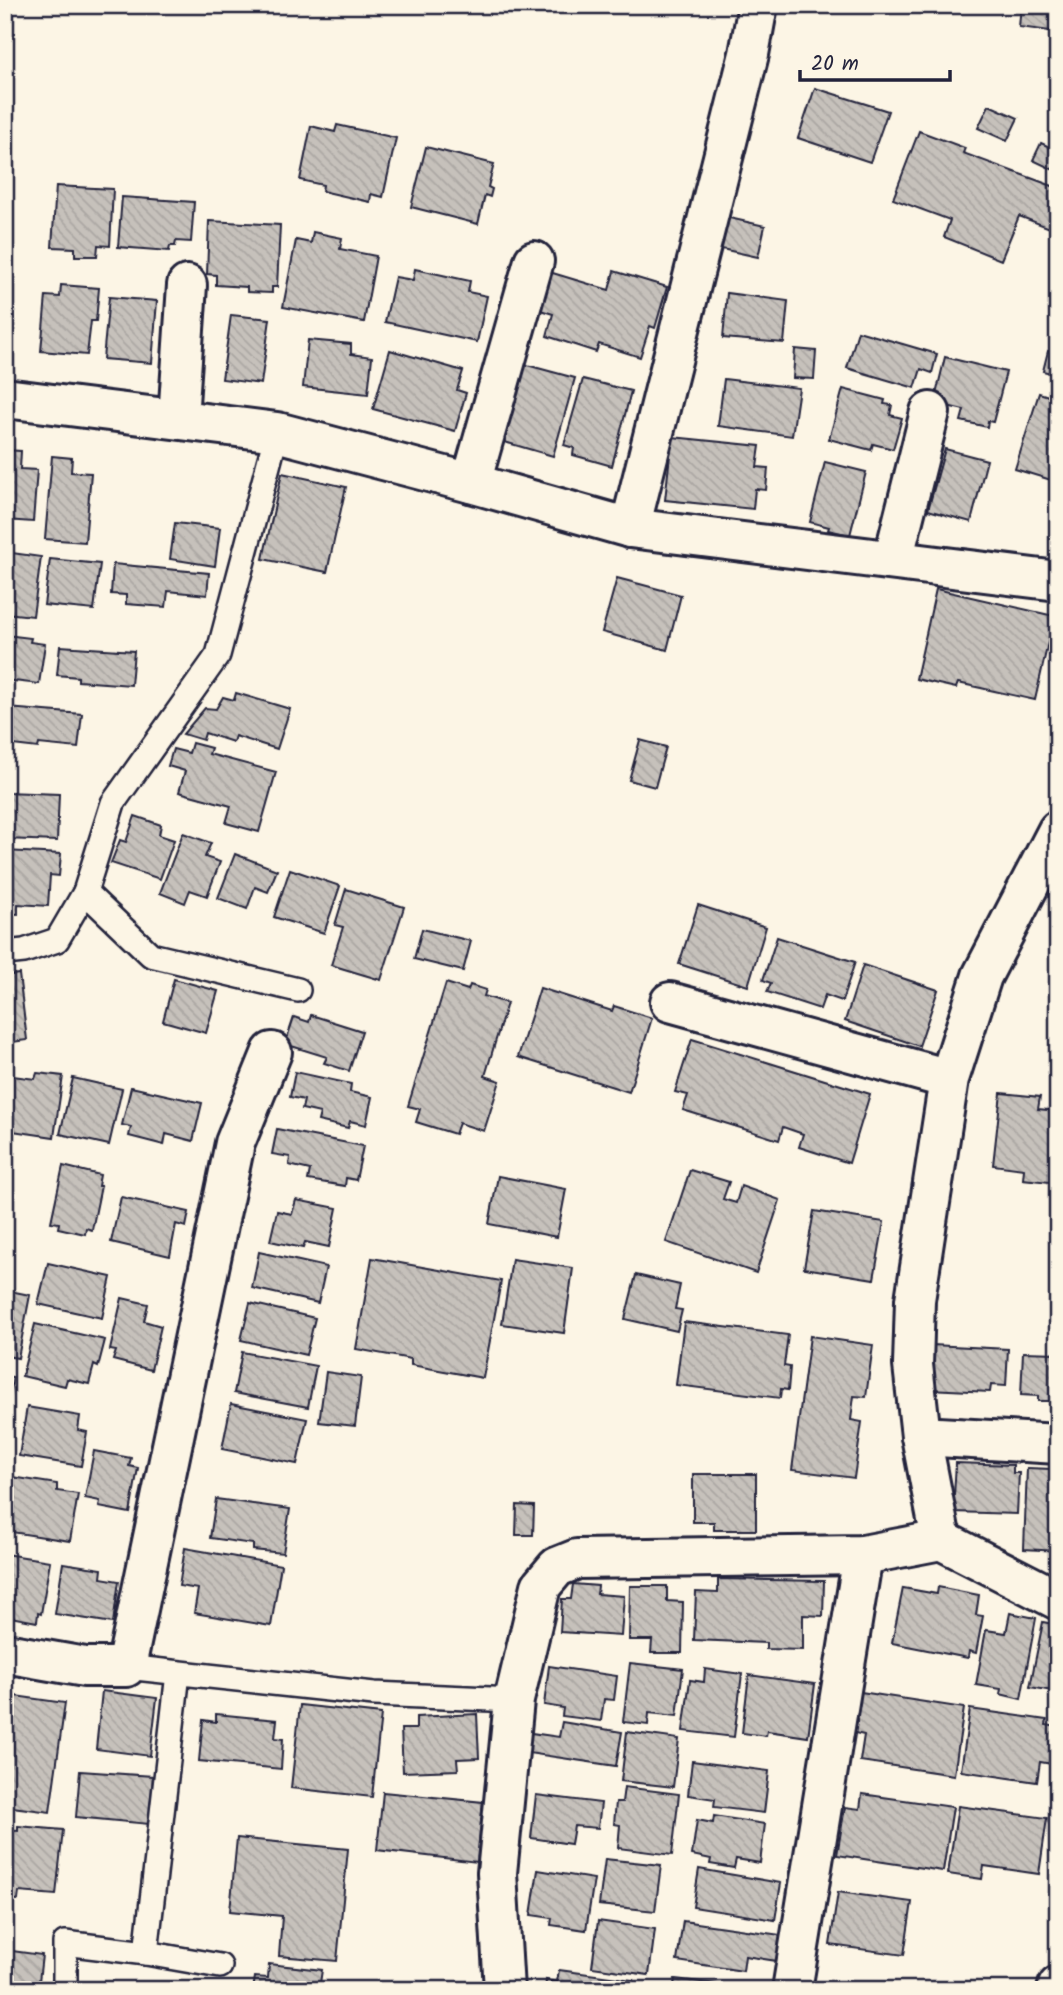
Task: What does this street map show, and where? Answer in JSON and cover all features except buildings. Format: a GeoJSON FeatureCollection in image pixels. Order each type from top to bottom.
{"type":"FeatureCollection","features":[{"type":"Feature","properties":{"kind":"street"},"geometry":{"type":"LineString","coordinates":[[630,528],[749,54],[758,5]]}},
{"type":"Feature","properties":{"kind":"street"},"geometry":{"type":"LineString","coordinates":[[471,483],[534,261]]}},
{"type":"Feature","properties":{"kind":"street"},"geometry":{"type":"LineString","coordinates":[[178,419],[187,285]]}},
{"type":"Feature","properties":{"kind":"street"},"geometry":{"type":"LineString","coordinates":[[5,398],[277,432],[630,528],[1058,581]]}},
{"type":"Feature","properties":{"kind":"street"},"geometry":{"type":"LineString","coordinates":[[893,560],[930,412]]}},
{"type":"Feature","properties":{"kind":"street"},"geometry":{"type":"LineString","coordinates":[[941,1540],[920,1436],[913,1365],[915,1300],[949,1079],[982,976],[1058,830]]}},
{"type":"Feature","properties":{"kind":"street"},"geometry":{"type":"LineString","coordinates":[[670,1002],[949,1079]]}},
{"type":"Feature","properties":{"kind":"street"},"geometry":{"type":"LineString","coordinates":[[5,1653],[85,1667],[126,1667],[235,1143],[272,1052]]}},
{"type":"Feature","properties":{"kind":"street"},"geometry":{"type":"LineString","coordinates":[[920,1436],[1058,1444]]}},
{"type":"Feature","properties":{"kind":"street"},"geometry":{"type":"LineString","coordinates":[[504,1990],[497,1873],[514,1700],[541,1587],[557,1567],[577,1559],[863,1555],[941,1540],[1058,1600]]}},
{"type":"Feature","properties":{"kind":"street"},"geometry":{"type":"LineString","coordinates":[[792,1990],[863,1555]]}},
{"type":"Feature","properties":{"kind":"lane"},"geometry":{"type":"LineString","coordinates":[[5,953],[24,951],[57,940],[85,892],[113,803],[218,655],[277,432]]}},
{"type":"Feature","properties":{"kind":"lane"},"geometry":{"type":"LineString","coordinates":[[85,892],[151,955],[298,990]]}},
{"type":"Feature","properties":{"kind":"lane"},"geometry":{"type":"LineString","coordinates":[[126,1667],[374,1695],[514,1700]]}},
{"type":"Feature","properties":{"kind":"lane"},"geometry":{"type":"LineString","coordinates":[[146,1953],[178,1673]]}},
{"type":"Feature","properties":{"kind":"lane"},"geometry":{"type":"LineString","coordinates":[[65,1990],[65,1943],[220,1966]]}}]}
